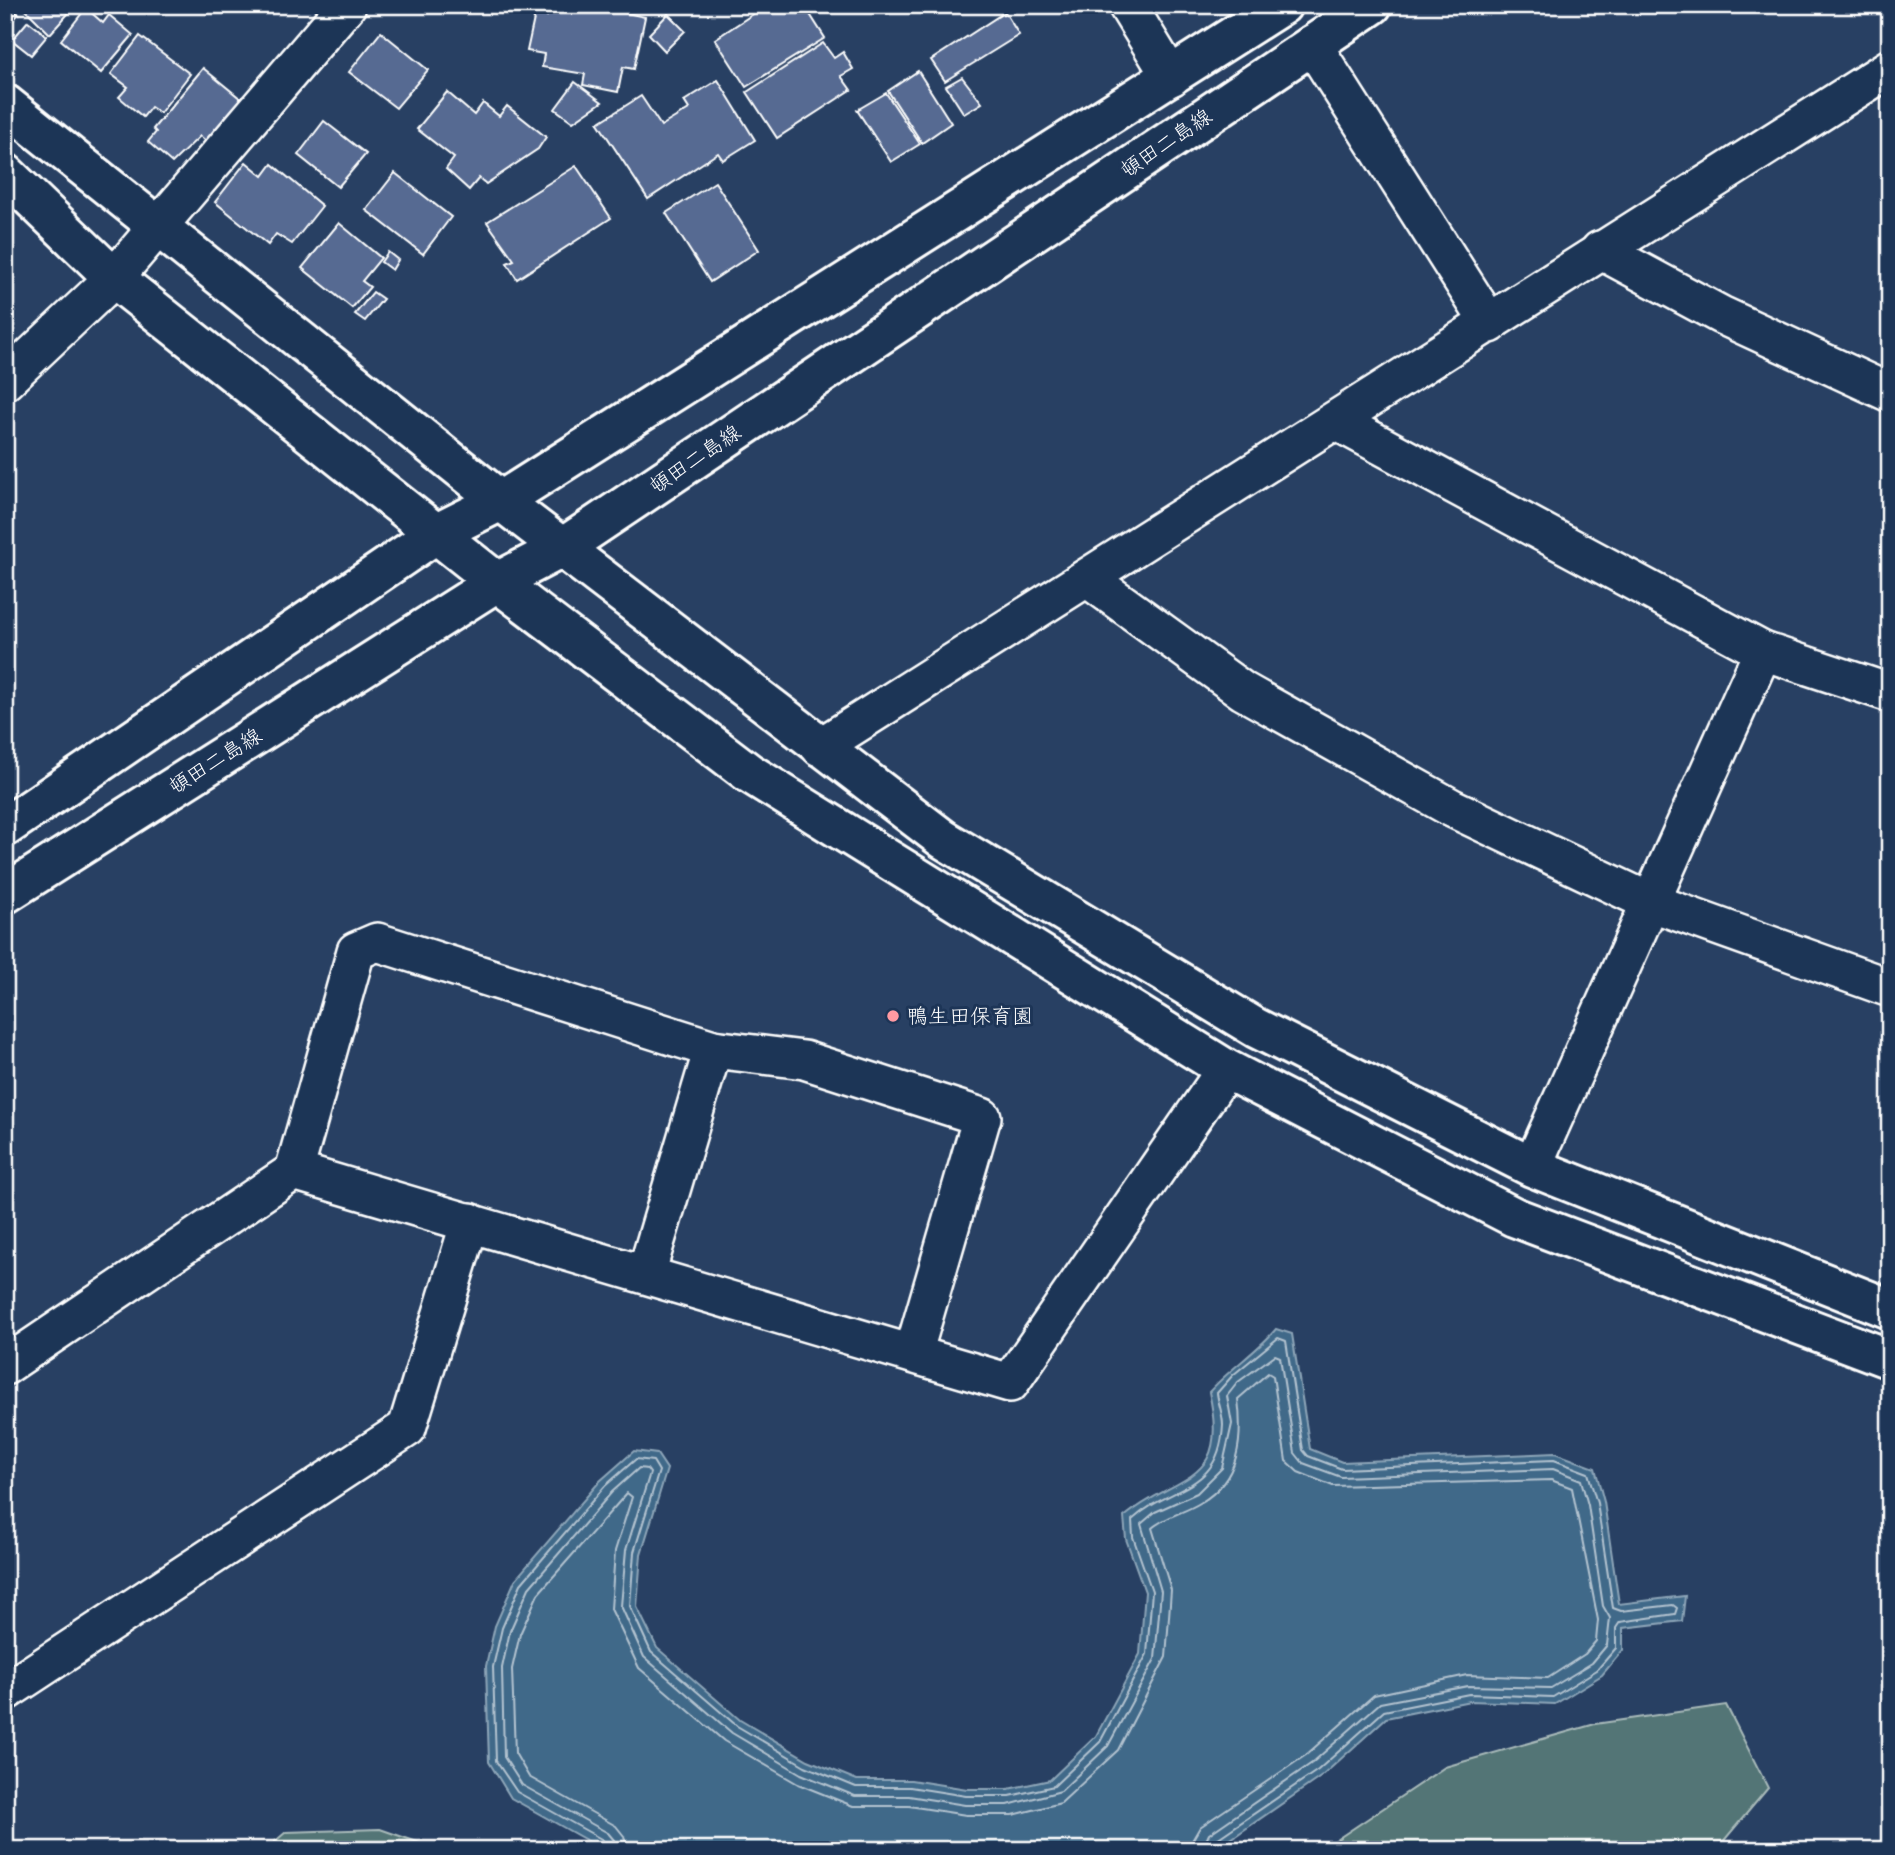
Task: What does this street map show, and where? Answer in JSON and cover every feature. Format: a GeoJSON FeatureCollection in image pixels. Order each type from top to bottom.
{"type":"FeatureCollection","features":[{"type":"Feature","properties":{"kind":"street"},"geometry":{"type":"LineString","coordinates":[[5,381],[114,278],[347,5]]}},
{"type":"Feature","properties":{"kind":"street"},"geometry":{"type":"LineString","coordinates":[[1127,5],[1171,77]]}},
{"type":"Feature","properties":{"kind":"street"},"geometry":{"type":"LineString","coordinates":[[5,827],[437,533],[501,501],[1282,5]]}},
{"type":"Feature","properties":{"kind":"street","name":"頓田二島線"},"geometry":{"type":"LineString","coordinates":[[5,894],[497,582],[562,548],[1373,5]]}},
{"type":"Feature","properties":{"kind":"street"},"geometry":{"type":"LineString","coordinates":[[1312,44],[1490,324]]}},
{"type":"Feature","properties":{"kind":"street"},"geometry":{"type":"LineString","coordinates":[[820,747],[1890,68]]}},
{"type":"Feature","properties":{"kind":"street"},"geometry":{"type":"LineString","coordinates":[[5,104],[501,501],[943,839],[1256,1028],[1532,1167],[1890,1309]]}},
{"type":"Feature","properties":{"kind":"street"},"geometry":{"type":"LineString","coordinates":[[5,173],[114,278],[497,582],[749,773],[1226,1069],[1514,1217],[1890,1359]]}},
{"type":"Feature","properties":{"kind":"street"},"geometry":{"type":"LineString","coordinates":[[1600,250],[1721,315],[1890,393]]}},
{"type":"Feature","properties":{"kind":"street"},"geometry":{"type":"LineString","coordinates":[[1336,421],[1763,651],[1890,693]]}},
{"type":"Feature","properties":{"kind":"street"},"geometry":{"type":"LineString","coordinates":[[1087,578],[1242,691],[1452,808],[1650,902],[1890,988]]}},
{"type":"Feature","properties":{"kind":"street"},"geometry":{"type":"LineString","coordinates":[[1532,1167],[1763,651]]}},
{"type":"Feature","properties":{"kind":"street"},"geometry":{"type":"LineString","coordinates":[[5,1366],[293,1171],[356,951],[377,942],[713,1049],[804,1060],[982,1117],[913,1354]]}},
{"type":"Feature","properties":{"kind":"street"},"geometry":{"type":"LineString","coordinates":[[646,1274],[713,1049]]}},
{"type":"Feature","properties":{"kind":"street"},"geometry":{"type":"LineString","coordinates":[[293,1171],[1010,1382],[1226,1069]]}},
{"type":"Feature","properties":{"kind":"street"},"geometry":{"type":"LineString","coordinates":[[5,1692],[407,1428],[470,1222]]}},
{"type":"Feature","properties":{"kind":"green space"},"geometry":{"type":"Polygon","coordinates":[[[1726,1705],[1768,1788],[1716,1850],[1321,1850],[1445,1767],[1595,1724],[1726,1705]]]}},
{"type":"Feature","properties":{"kind":"green space"},"geometry":{"type":"Polygon","coordinates":[[[380,1829],[440,1850],[265,1850],[286,1832],[380,1829]]]}},
{"type":"Feature","properties":{"kind":"water"},"geometry":{"type":"Polygon","coordinates":[[[1276,1329],[1292,1334],[1310,1449],[1342,1462],[1555,1453],[1595,1468],[1604,1502],[1619,1604],[1685,1596],[1682,1621],[1623,1628],[1623,1650],[1602,1675],[1555,1704],[1470,1701],[1386,1718],[1322,1776],[1215,1850],[604,1850],[511,1798],[489,1762],[486,1666],[495,1626],[515,1580],[600,1481],[634,1451],[657,1454],[667,1469],[641,1554],[637,1607],[657,1648],[740,1720],[808,1760],[857,1780],[911,1780],[967,1789],[1008,1789],[1050,1780],[1096,1736],[1140,1654],[1145,1592],[1126,1539],[1124,1517],[1196,1472],[1206,1460],[1213,1444],[1214,1422],[1209,1392],[1276,1329]]]}},
{"type":"Feature","properties":{"kind":"building"},"geometry":{"type":"Polygon","coordinates":[[[5,5],[19,14],[5,28],[5,5]]]}},
{"type":"Feature","properties":{"kind":"building"},"geometry":{"type":"Polygon","coordinates":[[[21,5],[76,5],[50,34],[21,5]]]}},
{"type":"Feature","properties":{"kind":"building"},"geometry":{"type":"Polygon","coordinates":[[[550,5],[590,5],[645,17],[634,69],[623,67],[618,92],[583,85],[585,74],[542,67],[544,54],[527,51],[535,14],[547,16],[550,5]]]}},
{"type":"Feature","properties":{"kind":"building"},"geometry":{"type":"Polygon","coordinates":[[[767,5],[804,5],[825,38],[746,87],[715,39],[767,5]]]}},
{"type":"Feature","properties":{"kind":"building"},"geometry":{"type":"Polygon","coordinates":[[[86,8],[103,23],[109,15],[133,35],[101,73],[61,40],[86,8]]]}},
{"type":"Feature","properties":{"kind":"building"},"geometry":{"type":"Polygon","coordinates":[[[1005,12],[1019,35],[945,81],[931,60],[1005,12]]]}},
{"type":"Feature","properties":{"kind":"building"},"geometry":{"type":"Polygon","coordinates":[[[668,14],[685,31],[665,51],[649,34],[668,14]]]}},
{"type":"Feature","properties":{"kind":"building"},"geometry":{"type":"Polygon","coordinates":[[[28,21],[47,36],[31,55],[12,40],[28,21]]]}},
{"type":"Feature","properties":{"kind":"building"},"geometry":{"type":"Polygon","coordinates":[[[381,32],[428,70],[396,108],[349,72],[381,32]]]}},
{"type":"Feature","properties":{"kind":"building"},"geometry":{"type":"Polygon","coordinates":[[[140,36],[190,74],[160,113],[151,107],[143,117],[119,97],[128,87],[111,74],[140,36]]]}},
{"type":"Feature","properties":{"kind":"building"},"geometry":{"type":"Polygon","coordinates":[[[823,43],[834,58],[843,52],[853,69],[841,76],[851,90],[777,138],[747,92],[823,43]]]}},
{"type":"Feature","properties":{"kind":"building"},"geometry":{"type":"Polygon","coordinates":[[[203,68],[247,104],[212,146],[200,136],[172,163],[148,142],[156,132],[153,129],[203,68]]]}},
{"type":"Feature","properties":{"kind":"building"},"geometry":{"type":"Polygon","coordinates":[[[918,71],[951,123],[922,143],[888,91],[918,71]]]}},
{"type":"Feature","properties":{"kind":"building"},"geometry":{"type":"Polygon","coordinates":[[[962,77],[982,103],[964,114],[946,86],[962,77]]]}},
{"type":"Feature","properties":{"kind":"building"},"geometry":{"type":"Polygon","coordinates":[[[718,80],[755,140],[723,160],[718,153],[648,199],[598,123],[641,96],[661,126],[689,109],[684,101],[718,80]]]}},
{"type":"Feature","properties":{"kind":"building"},"geometry":{"type":"Polygon","coordinates":[[[575,82],[602,102],[573,122],[555,109],[575,82]]]}},
{"type":"Feature","properties":{"kind":"building"},"geometry":{"type":"Polygon","coordinates":[[[447,92],[474,115],[483,103],[499,116],[507,106],[546,137],[538,149],[486,184],[479,178],[469,190],[446,169],[454,158],[417,129],[447,92]]]}},
{"type":"Feature","properties":{"kind":"building"},"geometry":{"type":"Polygon","coordinates":[[[886,93],[920,144],[891,162],[857,110],[886,93]]]}},
{"type":"Feature","properties":{"kind":"building"},"geometry":{"type":"Polygon","coordinates":[[[324,121],[366,154],[338,187],[298,155],[324,121]]]}},
{"type":"Feature","properties":{"kind":"building"},"geometry":{"type":"Polygon","coordinates":[[[246,162],[263,176],[272,164],[322,206],[292,244],[276,234],[268,245],[215,202],[246,162]]]}},
{"type":"Feature","properties":{"kind":"building"},"geometry":{"type":"Polygon","coordinates":[[[576,166],[611,218],[517,279],[507,263],[514,260],[487,222],[576,166]]]}},
{"type":"Feature","properties":{"kind":"building"},"geometry":{"type":"Polygon","coordinates":[[[395,173],[451,217],[423,254],[366,210],[395,173]]]}},
{"type":"Feature","properties":{"kind":"building"},"geometry":{"type":"Polygon","coordinates":[[[715,182],[759,250],[710,282],[666,213],[715,182]]]}},
{"type":"Feature","properties":{"kind":"building"},"geometry":{"type":"Polygon","coordinates":[[[339,223],[381,258],[362,281],[370,287],[352,308],[302,268],[339,223]]]}},
{"type":"Feature","properties":{"kind":"building"},"geometry":{"type":"Polygon","coordinates":[[[388,252],[398,260],[392,270],[381,262],[388,252]]]}},
{"type":"Feature","properties":{"kind":"building"},"geometry":{"type":"Polygon","coordinates":[[[373,292],[383,299],[365,321],[355,314],[373,292]]]}},
{"type":"Feature","properties":{"kind":"place","name":"鴨生田保育園"},"geometry":{"type":"Point","coordinates":[893,1016]}}]}
